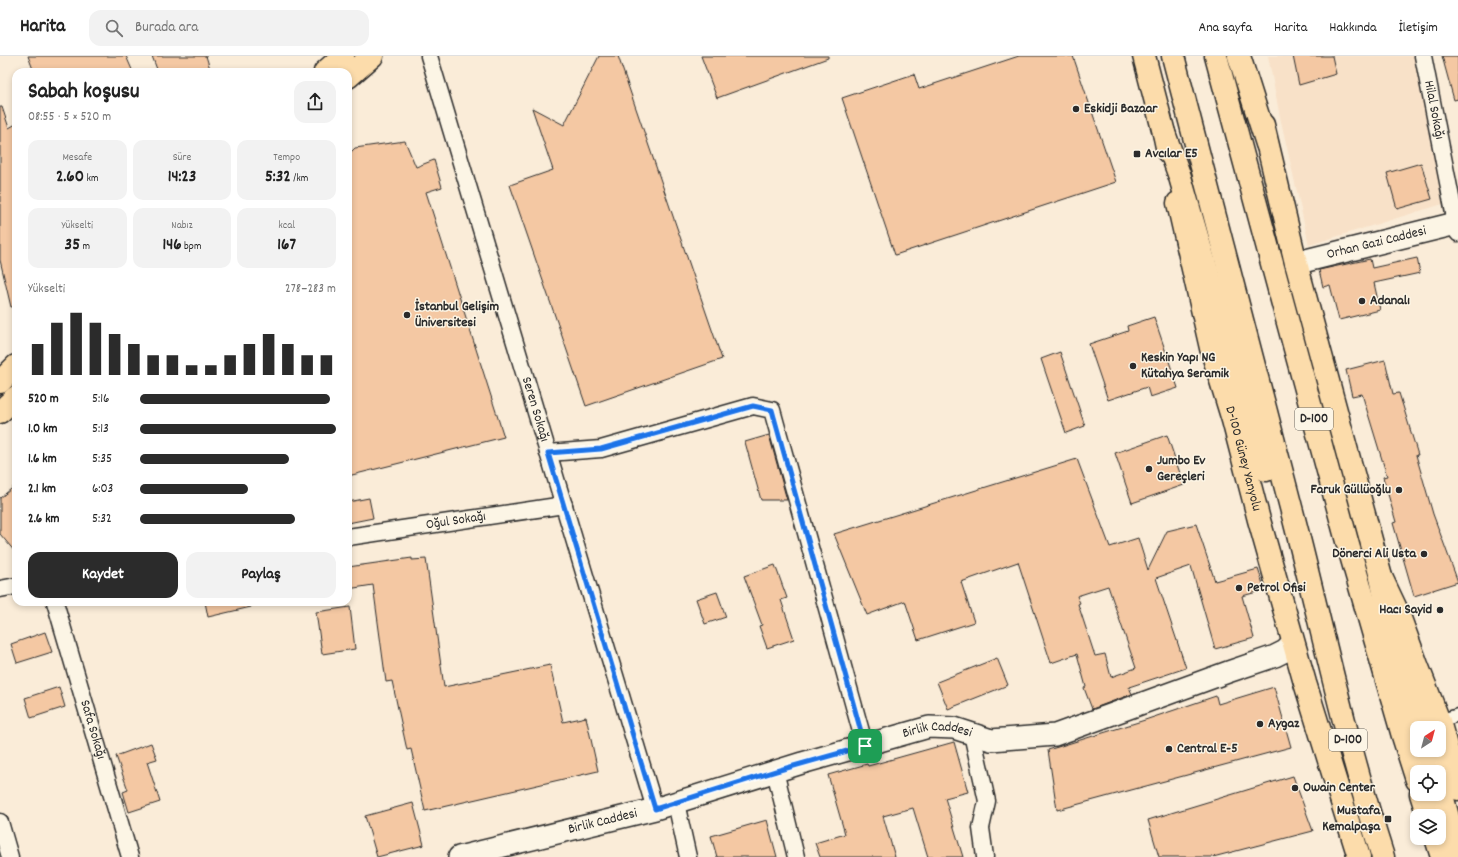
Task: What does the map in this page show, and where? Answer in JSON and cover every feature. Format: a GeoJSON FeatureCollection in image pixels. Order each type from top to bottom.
{"type":"FeatureCollection","features":[{"type":"Feature","properties":{"kind":"main road"},"geometry":{"type":"LineString","coordinates":[[330,68],[342,56]]}},
{"type":"Feature","properties":{"kind":"main road"},"geometry":{"type":"LineString","coordinates":[[352,74],[372,56]]}},
{"type":"Feature","properties":{"kind":"main road","name":"D-100 Güney Yanyolu"},"geometry":{"type":"LineString","coordinates":[[1144,56],[1164,133],[1175,191],[1211,348],[1233,420],[1259,520],[1294,643],[1324,746],[1359,857]]}},
{"type":"Feature","properties":{"kind":"main road","name":"D-100"},"geometry":{"type":"LineString","coordinates":[[1173,56],[1350,748],[1383,857]]}},
{"type":"Feature","properties":{"kind":"main road","name":"D-100"},"geometry":{"type":"LineString","coordinates":[[1216,56],[1348,545],[1412,765]]}},
{"type":"Feature","properties":{"kind":"main road"},"geometry":{"type":"LineString","coordinates":[[1239,56],[1267,144]]}},
{"type":"Feature","properties":{"kind":"main road"},"geometry":{"type":"LineString","coordinates":[[1246,56],[1296,263],[1381,577],[1389,617],[1440,721]]}},
{"type":"Feature","properties":{"kind":"main road"},"geometry":{"type":"LineString","coordinates":[[1164,133],[1180,177],[1236,372],[1288,539],[1319,622]]}},
{"type":"Feature","properties":{"kind":"main road","name":"Orhan Gazi Caddesi"},"geometry":{"type":"LineString","coordinates":[[1296,263],[1457,227]]}},
{"type":"Feature","properties":{"kind":"main road"},"geometry":{"type":"LineString","coordinates":[[0,412],[12,401]]}},
{"type":"Feature","properties":{"kind":"main road"},"geometry":{"type":"LineString","coordinates":[[1446,744],[1458,789]]}},
{"type":"Feature","properties":{"kind":"main road"},"geometry":{"type":"LineString","coordinates":[[1443,801],[1458,853]]}},
{"type":"Feature","properties":{"kind":"main road"},"geometry":{"type":"LineString","coordinates":[[1438,845],[1442,857]]}},
{"type":"Feature","properties":{"kind":"street","name":"Seren Sokağı"},"geometry":{"type":"LineString","coordinates":[[429,56],[655,809]]}},
{"type":"Feature","properties":{"kind":"street","name":"Hilal Sokağı"},"geometry":{"type":"LineString","coordinates":[[1423,56],[1457,227]]}},
{"type":"Feature","properties":{"kind":"street"},"geometry":{"type":"LineString","coordinates":[[548,453],[601,449],[753,406],[772,410],[865,746]]}},
{"type":"Feature","properties":{"kind":"street","name":"Oğul Sokağı"},"geometry":{"type":"LineString","coordinates":[[352,536],[564,505]]}},
{"type":"Feature","properties":{"kind":"street"},"geometry":{"type":"LineString","coordinates":[[0,589],[12,587]]}},
{"type":"Feature","properties":{"kind":"street","name":"Safa Sokağı"},"geometry":{"type":"LineString","coordinates":[[56,606],[130,857]]}},
{"type":"Feature","properties":{"kind":"street","name":"Birlik Caddesi"},"geometry":{"type":"LineString","coordinates":[[459,857],[655,809],[776,771],[929,727],[954,728],[991,740],[1055,735],[1275,656],[1285,651],[1294,643]]}},
{"type":"Feature","properties":{"kind":"street"},"geometry":{"type":"LineString","coordinates":[[972,734],[987,801],[981,828],[985,857]]}},
{"type":"Feature","properties":{"kind":"street"},"geometry":{"type":"LineString","coordinates":[[776,771],[796,857]]}},
{"type":"Feature","properties":{"kind":"street"},"geometry":{"type":"LineString","coordinates":[[676,803],[688,857]]}},
{"type":"Feature","properties":{"kind":"street"},"geometry":{"type":"LineString","coordinates":[[0,822],[10,857]]}},
{"type":"Feature","properties":{"kind":"shaded area"},"geometry":{"type":"Polygon","coordinates":[[[1268,56],[1414,56],[1446,203],[1309,245],[1280,117],[1268,56]]]}},
{"type":"Feature","properties":{"kind":"building"},"geometry":{"type":"Polygon","coordinates":[[[28,56],[126,56],[131,68],[32,68],[28,56]]]}},
{"type":"Feature","properties":{"kind":"building"},"geometry":{"type":"Polygon","coordinates":[[[152,56],[206,56],[210,68],[156,68],[152,56]]]}},
{"type":"Feature","properties":{"kind":"building"},"geometry":{"type":"Polygon","coordinates":[[[599,56],[618,56],[722,359],[586,406],[510,185],[553,170],[532,108],[564,125],[599,56]]]}},
{"type":"Feature","properties":{"kind":"building"},"geometry":{"type":"Polygon","coordinates":[[[701,56],[828,56],[828,58],[717,98],[701,56]]]}},
{"type":"Feature","properties":{"kind":"building"},"geometry":{"type":"Polygon","coordinates":[[[1019,56],[1073,56],[1116,182],[895,255],[842,98],[914,74],[919,89],[1019,56]]]}},
{"type":"Feature","properties":{"kind":"building"},"geometry":{"type":"Polygon","coordinates":[[[1293,56],[1332,56],[1336,74],[1299,85],[1293,56]]]}},
{"type":"Feature","properties":{"kind":"building"},"geometry":{"type":"Polygon","coordinates":[[[1442,56],[1458,56],[1458,99],[1454,100],[1442,56]]]}},
{"type":"Feature","properties":{"kind":"building"},"geometry":{"type":"Polygon","coordinates":[[[0,107],[2,107],[9,128],[12,126],[12,307],[0,260],[0,107]]]}},
{"type":"Feature","properties":{"kind":"building","name":"İstanbul Gelişim Üniversitesi"},"geometry":{"type":"Polygon","coordinates":[[[405,141],[416,167],[434,160],[442,187],[426,192],[504,437],[352,475],[352,151],[355,148],[405,141]]]}},
{"type":"Feature","properties":{"kind":"building"},"geometry":{"type":"Polygon","coordinates":[[[1421,163],[1432,199],[1397,209],[1387,173],[1421,163]]]}},
{"type":"Feature","properties":{"kind":"building"},"geometry":{"type":"Polygon","coordinates":[[[1417,258],[1420,273],[1374,283],[1380,310],[1339,320],[1330,285],[1323,287],[1319,270],[1370,259],[1372,268],[1417,258]]]}},
{"type":"Feature","properties":{"kind":"building","name":"Keskin Yapı NG Kütahya Seramik"},"geometry":{"type":"Polygon","coordinates":[[[1154,317],[1178,388],[1150,397],[1147,387],[1108,400],[1089,344],[1128,331],[1127,326],[1154,317]]]}},
{"type":"Feature","properties":{"kind":"building"},"geometry":{"type":"Polygon","coordinates":[[[1060,352],[1085,426],[1066,433],[1041,359],[1060,352]]]}},
{"type":"Feature","properties":{"kind":"building"},"geometry":{"type":"Polygon","coordinates":[[[1385,360],[1393,394],[1399,393],[1418,455],[1416,455],[1433,514],[1458,582],[1414,596],[1393,523],[1396,522],[1383,477],[1387,476],[1362,394],[1352,396],[1346,370],[1385,360]]]}},
{"type":"Feature","properties":{"kind":"building"},"geometry":{"type":"Polygon","coordinates":[[[769,435],[787,500],[761,500],[745,442],[769,435]]]}},
{"type":"Feature","properties":{"kind":"building","name":"Jumbo Ev Gereçleri"},"geometry":{"type":"Polygon","coordinates":[[[1167,435],[1184,485],[1132,503],[1115,453],[1167,435]]]}},
{"type":"Feature","properties":{"kind":"building"},"geometry":{"type":"Polygon","coordinates":[[[1077,459],[1110,547],[1138,538],[1148,570],[1167,531],[1196,524],[1215,581],[1258,569],[1265,590],[1242,596],[1254,638],[1215,649],[1191,566],[1156,578],[1186,668],[1129,687],[1132,694],[1092,709],[1084,688],[1086,687],[1077,654],[1051,663],[1018,562],[961,582],[974,622],[918,640],[905,601],[867,615],[834,534],[1077,459]],[[1108,586],[1077,596],[1080,603],[1078,604],[1095,656],[1105,654],[1111,677],[1136,668],[1108,586]]]}},
{"type":"Feature","properties":{"kind":"building"},"geometry":{"type":"Polygon","coordinates":[[[12,488],[12,548],[0,534],[0,498],[12,488]]]}},
{"type":"Feature","properties":{"kind":"building"},"geometry":{"type":"Polygon","coordinates":[[[369,498],[373,518],[352,522],[352,501],[369,498]]]}},
{"type":"Feature","properties":{"kind":"building"},"geometry":{"type":"Polygon","coordinates":[[[412,558],[412,560],[426,559],[444,687],[550,665],[563,722],[586,717],[598,771],[425,811],[411,749],[407,750],[392,681],[386,682],[373,585],[352,588],[352,566],[412,558]]]}},
{"type":"Feature","properties":{"kind":"building"},"geometry":{"type":"Polygon","coordinates":[[[775,565],[787,598],[781,600],[794,639],[767,648],[759,626],[762,625],[744,576],[775,565]]]}},
{"type":"Feature","properties":{"kind":"building"},"geometry":{"type":"Polygon","coordinates":[[[717,592],[726,617],[705,624],[696,599],[717,592]]]}},
{"type":"Feature","properties":{"kind":"building"},"geometry":{"type":"Polygon","coordinates":[[[206,606],[251,606],[251,607],[208,617],[206,606]]]}},
{"type":"Feature","properties":{"kind":"building"},"geometry":{"type":"Polygon","coordinates":[[[350,607],[355,649],[322,654],[316,612],[350,607]]]}},
{"type":"Feature","properties":{"kind":"building"},"geometry":{"type":"Polygon","coordinates":[[[45,632],[52,652],[17,663],[11,644],[45,632]]]}},
{"type":"Feature","properties":{"kind":"building"},"geometry":{"type":"Polygon","coordinates":[[[997,658],[1008,685],[948,709],[937,682],[997,658]]]}},
{"type":"Feature","properties":{"kind":"building"},"geometry":{"type":"Polygon","coordinates":[[[59,687],[65,707],[31,718],[25,698],[59,687]]]}},
{"type":"Feature","properties":{"kind":"building","name":"Central E-5"},"geometry":{"type":"Polygon","coordinates":[[[1274,687],[1291,747],[1057,810],[1048,750],[1216,696],[1218,704],[1274,687]]]}},
{"type":"Feature","properties":{"kind":"building"},"geometry":{"type":"Polygon","coordinates":[[[954,742],[968,792],[945,798],[963,857],[928,857],[913,808],[883,816],[895,857],[820,857],[815,843],[845,834],[828,775],[867,764],[868,766],[954,742]]]}},
{"type":"Feature","properties":{"kind":"building"},"geometry":{"type":"Polygon","coordinates":[[[151,743],[157,759],[147,762],[160,802],[129,812],[123,792],[128,790],[116,756],[151,743]]]}},
{"type":"Feature","properties":{"kind":"building"},"geometry":{"type":"Polygon","coordinates":[[[1293,776],[1313,831],[1213,857],[1159,857],[1148,820],[1293,776]]]}},
{"type":"Feature","properties":{"kind":"building"},"geometry":{"type":"Polygon","coordinates":[[[413,803],[424,845],[377,857],[365,816],[413,803]]]}},
{"type":"Feature","properties":{"kind":"building"},"geometry":{"type":"Polygon","coordinates":[[[767,820],[777,857],[717,857],[711,836],[767,820]]]}},
{"type":"Feature","properties":{"kind":"place","name":"Eskidji Bazaar"},"geometry":{"type":"Point","coordinates":[1076,109]}},
{"type":"Feature","properties":{"kind":"place","name":"Avcılar E5"},"geometry":{"type":"Point","coordinates":[1137,154]}},
{"type":"Feature","properties":{"kind":"place","name":"Adanalı"},"geometry":{"type":"Point","coordinates":[1362,301]}},
{"type":"Feature","properties":{"kind":"place","name":"İstanbul Gelişim Üniversitesi"},"geometry":{"type":"Point","coordinates":[407,315]}},
{"type":"Feature","properties":{"kind":"place","name":"Keskin Yapı NG Kütahya Seramik"},"geometry":{"type":"Point","coordinates":[1133,366]}},
{"type":"Feature","properties":{"kind":"place","name":"Jumbo Ev Gereçleri"},"geometry":{"type":"Point","coordinates":[1149,469]}},
{"type":"Feature","properties":{"kind":"place","name":"Faruk Güllüoğlu"},"geometry":{"type":"Point","coordinates":[1399,490]}},
{"type":"Feature","properties":{"kind":"place","name":"Dönerci Ali Usta"},"geometry":{"type":"Point","coordinates":[1424,554]}},
{"type":"Feature","properties":{"kind":"place","name":"Petrol Ofisi"},"geometry":{"type":"Point","coordinates":[1239,588]}},
{"type":"Feature","properties":{"kind":"place","name":"Hacı Sayid"},"geometry":{"type":"Point","coordinates":[1440,610]}},
{"type":"Feature","properties":{"kind":"place","name":"Aygaz"},"geometry":{"type":"Point","coordinates":[1260,724]}},
{"type":"Feature","properties":{"kind":"place","name":"Central E-5"},"geometry":{"type":"Point","coordinates":[1169,749]}},
{"type":"Feature","properties":{"kind":"place","name":"Owain Center"},"geometry":{"type":"Point","coordinates":[1295,788]}},
{"type":"Feature","properties":{"kind":"place","name":"Mustafa Kemalpaşa"},"geometry":{"type":"Point","coordinates":[1388,819]}},
{"type":"Feature","properties":{"kind":"route"},"geometry":{"type":"LineString","coordinates":[[753,406],[772,410],[865,746],[802,763],[655,809],[548,453],[601,449],[753,406]]}}]}
